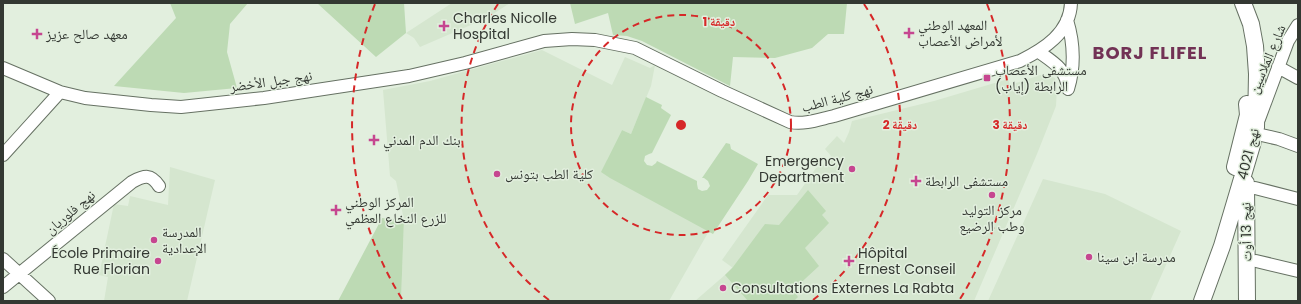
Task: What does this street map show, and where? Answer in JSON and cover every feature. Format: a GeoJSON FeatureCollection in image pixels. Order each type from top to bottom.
{"type":"FeatureCollection","features":[{"type":"Feature","properties":{"kind":"main road","name":"نهج 4021"},"geometry":{"type":"LineString","coordinates":[[1190,301],[1213,242],[1235,167],[1256,118],[1246,49],[1243,3]]}},
{"type":"Feature","properties":{"kind":"main road","name":"نهج 13 أوت"},"geometry":{"type":"LineString","coordinates":[[1247,301],[1246,168],[1256,118]]}},
{"type":"Feature","properties":{"kind":"main road"},"geometry":{"type":"LineString","coordinates":[[1256,118],[1256,301]]}},
{"type":"Feature","properties":{"kind":"main road","name":"نهج 4021"},"geometry":{"type":"LineString","coordinates":[[1202,301],[1222,246],[1246,168]]}},
{"type":"Feature","properties":{"kind":"street","name":"نهج كلية الطب"},"geometry":{"type":"LineString","coordinates":[[544,41],[595,40],[635,48],[722,92],[797,124],[834,116],[1020,62],[1039,52],[1050,44],[1061,32],[1068,20],[1071,3]]}},
{"type":"Feature","properties":{"kind":"street"},"geometry":{"type":"LineString","coordinates":[[1039,52],[1062,70],[1067,81],[1068,89],[1072,71],[1073,47],[1068,20]]}},
{"type":"Feature","properties":{"kind":"street","name":"شارع الملاسين"},"geometry":{"type":"LineString","coordinates":[[1256,118],[1278,67],[1293,44],[1298,24]]}},
{"type":"Feature","properties":{"kind":"street","name":"نهج جبل الأخضر"},"geometry":{"type":"LineString","coordinates":[[3,68],[60,92],[85,98],[151,105],[181,106],[264,98],[409,76],[465,63],[544,41]]}},
{"type":"Feature","properties":{"kind":"street"},"geometry":{"type":"LineString","coordinates":[[1278,67],[1298,78]]}},
{"type":"Feature","properties":{"kind":"street"},"geometry":{"type":"LineString","coordinates":[[3,155],[60,92]]}},
{"type":"Feature","properties":{"kind":"street"},"geometry":{"type":"LineString","coordinates":[[1256,118],[1279,139],[1298,146]]}},
{"type":"Feature","properties":{"kind":"street","name":"نهج فلوريان"},"geometry":{"type":"LineString","coordinates":[[3,287],[132,182],[146,176],[151,177],[159,186]]}},
{"type":"Feature","properties":{"kind":"street"},"geometry":{"type":"LineString","coordinates":[[1255,188],[1298,199]]}},
{"type":"Feature","properties":{"kind":"street"},"geometry":{"type":"LineString","coordinates":[[3,259],[50,301]]}},
{"type":"Feature","properties":{"kind":"street"},"geometry":{"type":"LineString","coordinates":[[1256,261],[1298,271]]}},
{"type":"Feature","properties":{"kind":"shaded area","name":"Charles Nicolle Hospital"},"geometry":{"type":"Polygon","coordinates":[[[452,3],[510,3],[487,18],[420,47],[414,38],[406,33],[452,3]]]}},
{"type":"Feature","properties":{"kind":"shaded area","name":"كلية الطب بتونس"},"geometry":{"type":"Polygon","coordinates":[[[542,50],[612,85],[625,57],[650,68],[655,65],[651,86],[631,134],[622,130],[607,160],[709,231],[669,301],[401,301],[404,220],[396,181],[390,176],[383,90],[430,81],[542,50]]]}},
{"type":"Feature","properties":{"kind":"shaded area","name":"مستشفى الرابطة"},"geometry":{"type":"Polygon","coordinates":[[[1040,75],[1047,75],[1055,78],[1057,87],[1056,106],[974,301],[695,301],[733,268],[722,260],[768,195],[797,195],[816,168],[823,165],[831,156],[825,149],[837,136],[844,143],[852,121],[934,101],[1008,79],[1010,85],[1040,75]]]}},
{"type":"Feature","properties":{"kind":"shaded area","name":"المدرسة الإعدادية"},"geometry":{"type":"Polygon","coordinates":[[[170,167],[215,180],[187,301],[104,301],[108,277],[99,275],[114,204],[128,206],[130,196],[168,205],[170,167]]]}},
{"type":"Feature","properties":{"kind":"shaded area","name":"مدرسة ابن سينا"},"geometry":{"type":"Polygon","coordinates":[[[1043,179],[1105,194],[1181,231],[1150,301],[988,301],[1043,179]]]}},
{"type":"Feature","properties":{"kind":"green space"},"geometry":{"type":"Polygon","coordinates":[[[170,3],[248,3],[230,24],[227,52],[237,88],[184,93],[114,86],[176,18],[170,3]]]}},
{"type":"Feature","properties":{"kind":"green space"},"geometry":{"type":"Polygon","coordinates":[[[317,3],[404,3],[406,33],[376,57],[317,3]]]}},
{"type":"Feature","properties":{"kind":"green space"},"geometry":{"type":"Polygon","coordinates":[[[570,3],[847,3],[844,34],[828,34],[812,48],[775,58],[733,57],[730,86],[642,41],[627,36],[613,35],[608,13],[575,24],[570,3]]]}},
{"type":"Feature","properties":{"kind":"green space"},"geometry":{"type":"Polygon","coordinates":[[[646,97],[662,105],[661,108],[671,115],[652,153],[645,156],[644,161],[647,165],[652,166],[657,161],[697,181],[698,189],[702,191],[707,190],[710,186],[708,181],[702,178],[726,143],[730,144],[731,149],[758,164],[713,234],[601,172],[622,130],[631,134],[646,97]]]}},
{"type":"Feature","properties":{"kind":"green space"},"geometry":{"type":"Polygon","coordinates":[[[808,190],[826,211],[822,215],[829,223],[805,248],[819,266],[793,290],[798,297],[794,301],[748,301],[725,275],[733,267],[765,224],[779,225],[808,190]]]}},
{"type":"Feature","properties":{"kind":"green space"},"geometry":{"type":"Polygon","coordinates":[[[382,218],[404,220],[401,301],[338,301],[382,218]]]}},
{"type":"Feature","properties":{"kind":"place","name":"Charles Nicolle Hospital"},"geometry":{"type":"Point","coordinates":[444,26]}},
{"type":"Feature","properties":{"kind":"place","name":"المعهد الوطني لأمراض الأعصاب"},"geometry":{"type":"Point","coordinates":[909,33]}},
{"type":"Feature","properties":{"kind":"place","name":"معهد صالح عزيز"},"geometry":{"type":"Point","coordinates":[37,34]}},
{"type":"Feature","properties":{"kind":"place","name":"مستشفى الأعصاب الرابطة (إياب)"},"geometry":{"type":"Point","coordinates":[987,78]}},
{"type":"Feature","properties":{"kind":"place","name":"بنك الدم المدني"},"geometry":{"type":"Point","coordinates":[374,140]}},
{"type":"Feature","properties":{"kind":"place","name":"Emergency Department"},"geometry":{"type":"Point","coordinates":[852,169]}},
{"type":"Feature","properties":{"kind":"place","name":"كلية الطب بتونس"},"geometry":{"type":"Point","coordinates":[497,174]}},
{"type":"Feature","properties":{"kind":"place","name":"مستشفى الرابطة"},"geometry":{"type":"Point","coordinates":[916,181]}},
{"type":"Feature","properties":{"kind":"place","name":"مركز التوليد وطب الرضيع"},"geometry":{"type":"Point","coordinates":[992,195]}},
{"type":"Feature","properties":{"kind":"place","name":"المركز الوطني للزرع النخاع العظمي"},"geometry":{"type":"Point","coordinates":[336,210]}},
{"type":"Feature","properties":{"kind":"place","name":"المدرسة الإعدادية"},"geometry":{"type":"Point","coordinates":[154,240]}},
{"type":"Feature","properties":{"kind":"place","name":"مدرسة ابن سينا"},"geometry":{"type":"Point","coordinates":[1089,257]}},
{"type":"Feature","properties":{"kind":"place","name":"École Primaire Rue Florian"},"geometry":{"type":"Point","coordinates":[158,261]}},
{"type":"Feature","properties":{"kind":"place","name":"Hôpital Ernest Conseil"},"geometry":{"type":"Point","coordinates":[849,261]}},
{"type":"Feature","properties":{"kind":"place","name":"Consultations Externes La Rabta"},"geometry":{"type":"Point","coordinates":[723,288]}},
{"type":"Feature","properties":{"kind":"district","name":"BORJ FLIFEL"},"geometry":{"type":"Point","coordinates":[1150,52]}}]}
